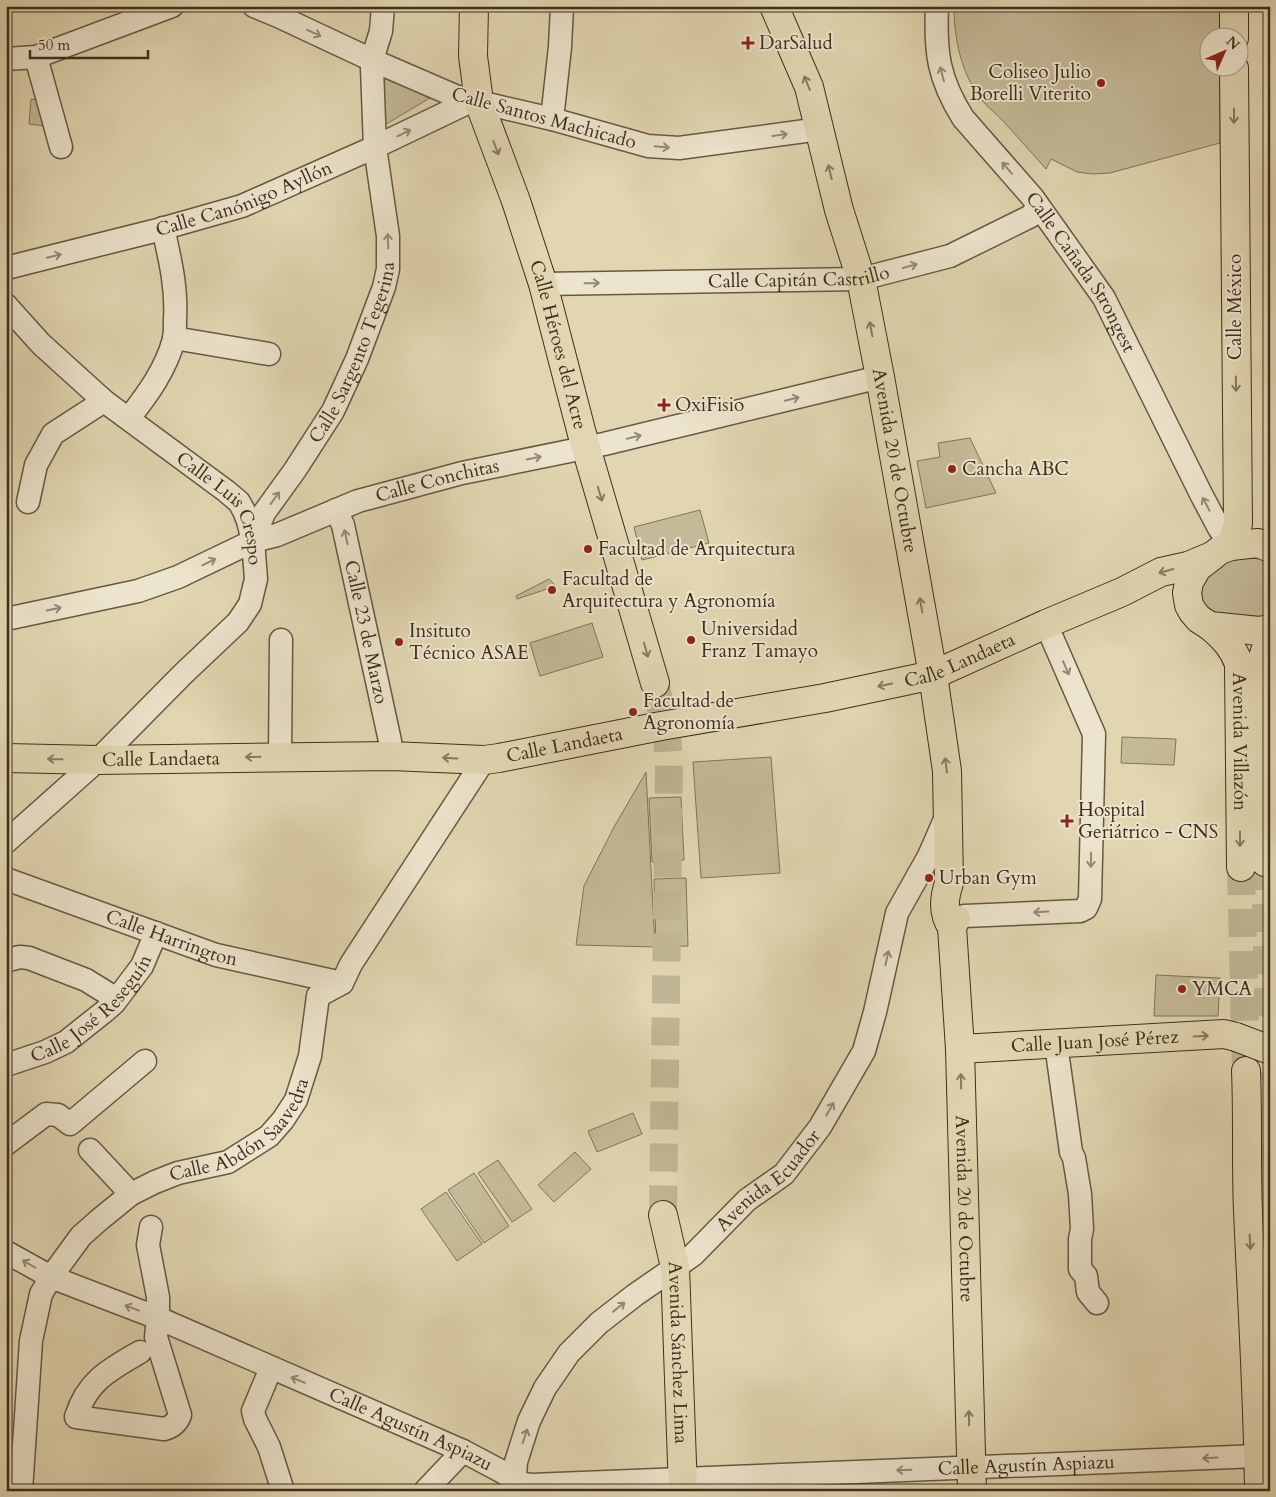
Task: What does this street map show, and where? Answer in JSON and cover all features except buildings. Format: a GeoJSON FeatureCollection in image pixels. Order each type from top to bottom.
{"type":"FeatureCollection","features":[{"type":"Feature","properties":{"kind":"main road","name":"Calle Héroes del Acre"},"geometry":{"type":"LineString","coordinates":[[474,6],[474,102],[516,201],[543,284],[586,447],[655,683]]}},
{"type":"Feature","properties":{"kind":"main road","name":"Avenida 20 de Octubre"},"geometry":{"type":"LineString","coordinates":[[774,6],[809,87],[839,210],[861,279],[933,675],[947,771],[949,883],[944,897],[946,918],[954,923],[960,1049],[971,1479]]}},
{"type":"Feature","properties":{"kind":"main road"},"geometry":{"type":"LineString","coordinates":[[1234,6],[1234,28]]}},
{"type":"Feature","properties":{"kind":"main road","name":"Calle México"},"geometry":{"type":"LineString","coordinates":[[1221,551],[1238,524],[1234,78]]}},
{"type":"Feature","properties":{"kind":"main road","name":"Calle Landaeta"},"geometry":{"type":"LineString","coordinates":[[6,758],[98,760],[391,756],[484,760],[512,756],[661,726],[825,698],[933,675],[1122,592],[1161,572],[1188,566],[1221,551],[1267,539]]}},
{"type":"Feature","properties":{"kind":"main road","name":"Avenida Villazón"},"geometry":{"type":"LineString","coordinates":[[1221,551],[1197,568],[1191,576],[1187,593],[1189,605],[1193,612],[1228,644],[1239,664],[1253,864],[1265,674],[1261,664],[1270,643]]}},
{"type":"Feature","properties":{"kind":"main road"},"geometry":{"type":"LineString","coordinates":[[1210,626],[1259,631],[1270,629]]}},
{"type":"Feature","properties":{"kind":"main road"},"geometry":{"type":"LineString","coordinates":[[1248,1209],[1238,1181],[1233,1150],[1228,1051],[1233,1036],[1270,1050]]}},
{"type":"Feature","properties":{"kind":"main road","name":"Calle Juan José Pérez"},"geometry":{"type":"LineString","coordinates":[[960,1049],[1233,1036]]}},
{"type":"Feature","properties":{"kind":"main road"},"geometry":{"type":"LineString","coordinates":[[1259,1491],[1248,1209],[1248,1122],[1262,1077]]}},
{"type":"Feature","properties":{"kind":"main road","name":"Avenida Sánchez Lima"},"geometry":{"type":"LineString","coordinates":[[663,1215],[675,1267],[683,1485]]}},
{"type":"Feature","properties":{"kind":"street"},"geometry":{"type":"LineString","coordinates":[[6,59],[36,57],[172,6]]}},
{"type":"Feature","properties":{"kind":"street","name":"Calle Santos Machicado"},"geometry":{"type":"LineString","coordinates":[[254,6],[280,11],[372,60],[474,102],[552,119],[648,146],[679,148],[820,129]]}},
{"type":"Feature","properties":{"kind":"street"},"geometry":{"type":"LineString","coordinates":[[372,60],[382,31],[383,6]]}},
{"type":"Feature","properties":{"kind":"street"},"geometry":{"type":"LineString","coordinates":[[552,119],[560,48],[562,6]]}},
{"type":"Feature","properties":{"kind":"street","name":"Calle Cañada Strongest"},"geometry":{"type":"LineString","coordinates":[[937,6],[936,34],[939,62],[942,78],[955,106],[963,118],[1038,206],[1104,298],[1219,528],[1221,551]]}},
{"type":"Feature","properties":{"kind":"street"},"geometry":{"type":"LineString","coordinates":[[36,57],[61,147]]}},
{"type":"Feature","properties":{"kind":"street","name":"Calle Sargento Tegerina"},"geometry":{"type":"LineString","coordinates":[[253,540],[264,513],[295,470],[333,411],[357,359],[384,287],[388,269],[388,236],[375,147],[372,60]]}},
{"type":"Feature","properties":{"kind":"street","name":"Calle Canónigo Ayllón"},"geometry":{"type":"LineString","coordinates":[[6,268],[242,206],[474,102]]}},
{"type":"Feature","properties":{"kind":"street","name":"Calle Capitán Castrillo"},"geometry":{"type":"LineString","coordinates":[[543,284],[861,279],[950,256],[1030,216],[1038,206]]}},
{"type":"Feature","properties":{"kind":"street"},"geometry":{"type":"LineString","coordinates":[[129,418],[149,392],[161,372],[174,338],[176,299],[172,265],[163,228]]}},
{"type":"Feature","properties":{"kind":"street","name":"Calle Luis Crespo"},"geometry":{"type":"LineString","coordinates":[[6,305],[41,344],[104,401],[239,502],[248,521],[253,540],[256,579],[250,604],[238,622],[183,674],[98,760],[6,842]]}},
{"type":"Feature","properties":{"kind":"street"},"geometry":{"type":"LineString","coordinates":[[174,338],[269,354]]}},
{"type":"Feature","properties":{"kind":"street","name":"Calle Conchitas"},"geometry":{"type":"LineString","coordinates":[[6,619],[138,591],[178,577],[253,540],[277,535],[358,501],[462,473],[586,447],[880,377]]}},
{"type":"Feature","properties":{"kind":"street"},"geometry":{"type":"LineString","coordinates":[[28,502],[36,465],[53,434],[104,401]]}},
{"type":"Feature","properties":{"kind":"street","name":"Calle 23 de Marzo"},"geometry":{"type":"LineString","coordinates":[[336,510],[344,525],[390,741],[391,756]]}},
{"type":"Feature","properties":{"kind":"street"},"geometry":{"type":"LineString","coordinates":[[954,923],[964,916],[1080,911],[1086,908],[1090,899],[1094,734],[1088,716],[1046,624]]}},
{"type":"Feature","properties":{"kind":"street"},"geometry":{"type":"LineString","coordinates":[[280,757],[281,640]]}},
{"type":"Feature","properties":{"kind":"street"},"geometry":{"type":"LineString","coordinates":[[342,983],[351,964],[484,760]]}},
{"type":"Feature","properties":{"kind":"street","name":"Avenida Ecuador"},"geometry":{"type":"LineString","coordinates":[[514,1487],[516,1462],[530,1421],[545,1388],[568,1354],[600,1322],[635,1294],[693,1255],[747,1200],[784,1174],[820,1127],[864,1051],[875,1012],[897,913],[929,856],[947,814]]}},
{"type":"Feature","properties":{"kind":"street","name":"Calle Harrington"},"geometry":{"type":"LineString","coordinates":[[6,879],[216,955],[342,983]]}},
{"type":"Feature","properties":{"kind":"street","name":"Calle José Reseguín"},"geometry":{"type":"LineString","coordinates":[[6,1065],[45,1052],[66,1042],[105,1011],[114,1003],[142,966],[156,933]]}},
{"type":"Feature","properties":{"kind":"street"},"geometry":{"type":"LineString","coordinates":[[8,960],[20,957],[29,958],[86,980],[107,993]]}},
{"type":"Feature","properties":{"kind":"street","name":"Calle Abdón Saavedra"},"geometry":{"type":"LineString","coordinates":[[21,1491],[31,1340],[42,1294],[51,1277],[81,1236],[131,1194],[178,1173],[228,1162],[269,1136],[283,1120],[296,1100],[310,1056],[318,996],[342,983]]}},
{"type":"Feature","properties":{"kind":"street"},"geometry":{"type":"LineString","coordinates":[[1056,1044],[1071,1152],[1074,1158],[1080,1194],[1082,1229],[1080,1269],[1086,1276],[1088,1292],[1097,1302]]}},
{"type":"Feature","properties":{"kind":"street"},"geometry":{"type":"LineString","coordinates":[[6,1144],[46,1114],[58,1115],[70,1124],[145,1061]]}},
{"type":"Feature","properties":{"kind":"street"},"geometry":{"type":"LineString","coordinates":[[90,1150],[131,1194]]}},
{"type":"Feature","properties":{"kind":"street"},"geometry":{"type":"LineString","coordinates":[[140,1352],[108,1370],[91,1387],[80,1403],[76,1418],[164,1429],[174,1425],[180,1415],[156,1337],[158,1297],[148,1245],[151,1227]]}},
{"type":"Feature","properties":{"kind":"street","name":"Calle Agustín Aspiazu"},"geometry":{"type":"LineString","coordinates":[[6,1252],[51,1277],[158,1318],[463,1451],[506,1474],[514,1487],[531,1485],[683,1485],[971,1479],[1258,1456]]}},
{"type":"Feature","properties":{"kind":"street"},"geometry":{"type":"LineString","coordinates":[[271,1368],[253,1410],[255,1419],[269,1447],[283,1491]]}},
{"type":"Feature","properties":{"kind":"street"},"geometry":{"type":"LineString","coordinates":[[425,1491],[463,1451]]}},
{"type":"Feature","properties":{"kind":"shaded area","name":"Coliseo Julio Borelli Viterito"},"geometry":{"type":"Polygon","coordinates":[[[954,6],[1220,6],[1220,28],[1198,28],[1198,78],[1220,78],[1220,143],[1110,173],[1093,174],[1077,172],[1051,159],[1046,169],[973,88],[963,66],[955,30],[954,6]]]}},
{"type":"Feature","properties":{"kind":"shaded area"},"geometry":{"type":"Polygon","coordinates":[[[379,71],[435,95],[378,129],[379,71]]]}},
{"type":"Feature","properties":{"kind":"shaded area"},"geometry":{"type":"Polygon","coordinates":[[[31,99],[46,101],[53,127],[29,124],[31,99]]]}},
{"type":"Feature","properties":{"kind":"shaded area","name":"Cancha ABC"},"geometry":{"type":"Polygon","coordinates":[[[970,438],[996,493],[926,508],[917,461],[940,457],[938,443],[970,438]]]}},
{"type":"Feature","properties":{"kind":"shaded area"},"geometry":{"type":"Polygon","coordinates":[[[700,510],[709,543],[642,560],[634,527],[700,510]]]}},
{"type":"Feature","properties":{"kind":"shaded area"},"geometry":{"type":"Polygon","coordinates":[[[1245,558],[1264,559],[1270,562],[1270,621],[1213,616],[1202,601],[1200,593],[1204,579],[1227,561],[1245,558]]]}},
{"type":"Feature","properties":{"kind":"shaded area"},"geometry":{"type":"Polygon","coordinates":[[[549,579],[556,586],[517,599],[516,596],[549,579]]]}},
{"type":"Feature","properties":{"kind":"shaded area"},"geometry":{"type":"Polygon","coordinates":[[[592,623],[603,657],[540,676],[530,643],[592,623]]]}},
{"type":"Feature","properties":{"kind":"shaded area"},"geometry":{"type":"Polygon","coordinates":[[[1122,737],[1176,739],[1174,765],[1121,763],[1122,737]]]}},
{"type":"Feature","properties":{"kind":"shaded area"},"geometry":{"type":"Polygon","coordinates":[[[771,757],[780,873],[701,878],[693,762],[771,757]]]}},
{"type":"Feature","properties":{"kind":"shaded area"},"geometry":{"type":"Polygon","coordinates":[[[646,772],[655,947],[576,945],[584,886],[614,827],[646,772]]]}},
{"type":"Feature","properties":{"kind":"shaded area"},"geometry":{"type":"Polygon","coordinates":[[[681,797],[684,860],[652,862],[649,798],[681,797]]]}},
{"type":"Feature","properties":{"kind":"shaded area"},"geometry":{"type":"Polygon","coordinates":[[[686,878],[688,946],[656,947],[654,879],[686,878]]]}},
{"type":"Feature","properties":{"kind":"shaded area"},"geometry":{"type":"Polygon","coordinates":[[[1156,975],[1220,978],[1218,1016],[1154,1016],[1156,975]]]}},
{"type":"Feature","properties":{"kind":"shaded area"},"geometry":{"type":"Polygon","coordinates":[[[633,1113],[642,1134],[597,1152],[588,1131],[633,1113]]]}},
{"type":"Feature","properties":{"kind":"shaded area"},"geometry":{"type":"Polygon","coordinates":[[[1264,1148],[1266,1148],[1270,1169],[1270,1395],[1264,1148]]]}},
{"type":"Feature","properties":{"kind":"shaded area"},"geometry":{"type":"Polygon","coordinates":[[[575,1152],[591,1169],[554,1202],[538,1185],[575,1152]]]}},
{"type":"Feature","properties":{"kind":"shaded area"},"geometry":{"type":"Polygon","coordinates":[[[498,1160],[532,1209],[512,1222],[478,1173],[498,1160]]]}},
{"type":"Feature","properties":{"kind":"shaded area"},"geometry":{"type":"Polygon","coordinates":[[[474,1173],[509,1226],[484,1243],[448,1190],[474,1173]]]}},
{"type":"Feature","properties":{"kind":"shaded area"},"geometry":{"type":"Polygon","coordinates":[[[446,1192],[482,1244],[457,1261],[421,1209],[446,1192]]]}},
{"type":"Feature","properties":{"kind":"tunnel"},"geometry":{"type":"LineString","coordinates":[[655,683],[667,735],[669,764],[663,1215]]}},
{"type":"Feature","properties":{"kind":"tunnel"},"geometry":{"type":"LineString","coordinates":[[1265,862],[1270,1080]]}},
{"type":"Feature","properties":{"kind":"tunnel"},"geometry":{"type":"LineString","coordinates":[[1241,867],[1246,1071]]}},
{"type":"Feature","properties":{"kind":"place","name":"DarSalud"},"geometry":{"type":"Point","coordinates":[748,43]}},
{"type":"Feature","properties":{"kind":"place","name":"Coliseo Julio Borelli Viterito"},"geometry":{"type":"Point","coordinates":[1101,83]}},
{"type":"Feature","properties":{"kind":"place","name":"OxiFisio"},"geometry":{"type":"Point","coordinates":[664,405]}},
{"type":"Feature","properties":{"kind":"place","name":"Cancha ABC"},"geometry":{"type":"Point","coordinates":[952,469]}},
{"type":"Feature","properties":{"kind":"place","name":"Facultad de Arquitectura"},"geometry":{"type":"Point","coordinates":[588,549]}},
{"type":"Feature","properties":{"kind":"place","name":"Facultad de Arquitectura y Agronomía"},"geometry":{"type":"Point","coordinates":[552,590]}},
{"type":"Feature","properties":{"kind":"place","name":"Universidad Franz Tamayo"},"geometry":{"type":"Point","coordinates":[691,640]}},
{"type":"Feature","properties":{"kind":"place","name":"Insituto Técnico ASAE"},"geometry":{"type":"Point","coordinates":[399,642]}},
{"type":"Feature","properties":{"kind":"place","name":"Facultad de Agronomía"},"geometry":{"type":"Point","coordinates":[633,712]}},
{"type":"Feature","properties":{"kind":"place","name":"Hospital Geriátrico - CNS"},"geometry":{"type":"Point","coordinates":[1067,821]}},
{"type":"Feature","properties":{"kind":"place","name":"Urban Gym"},"geometry":{"type":"Point","coordinates":[929,878]}},
{"type":"Feature","properties":{"kind":"place","name":"YMCA"},"geometry":{"type":"Point","coordinates":[1182,989]}}]}
